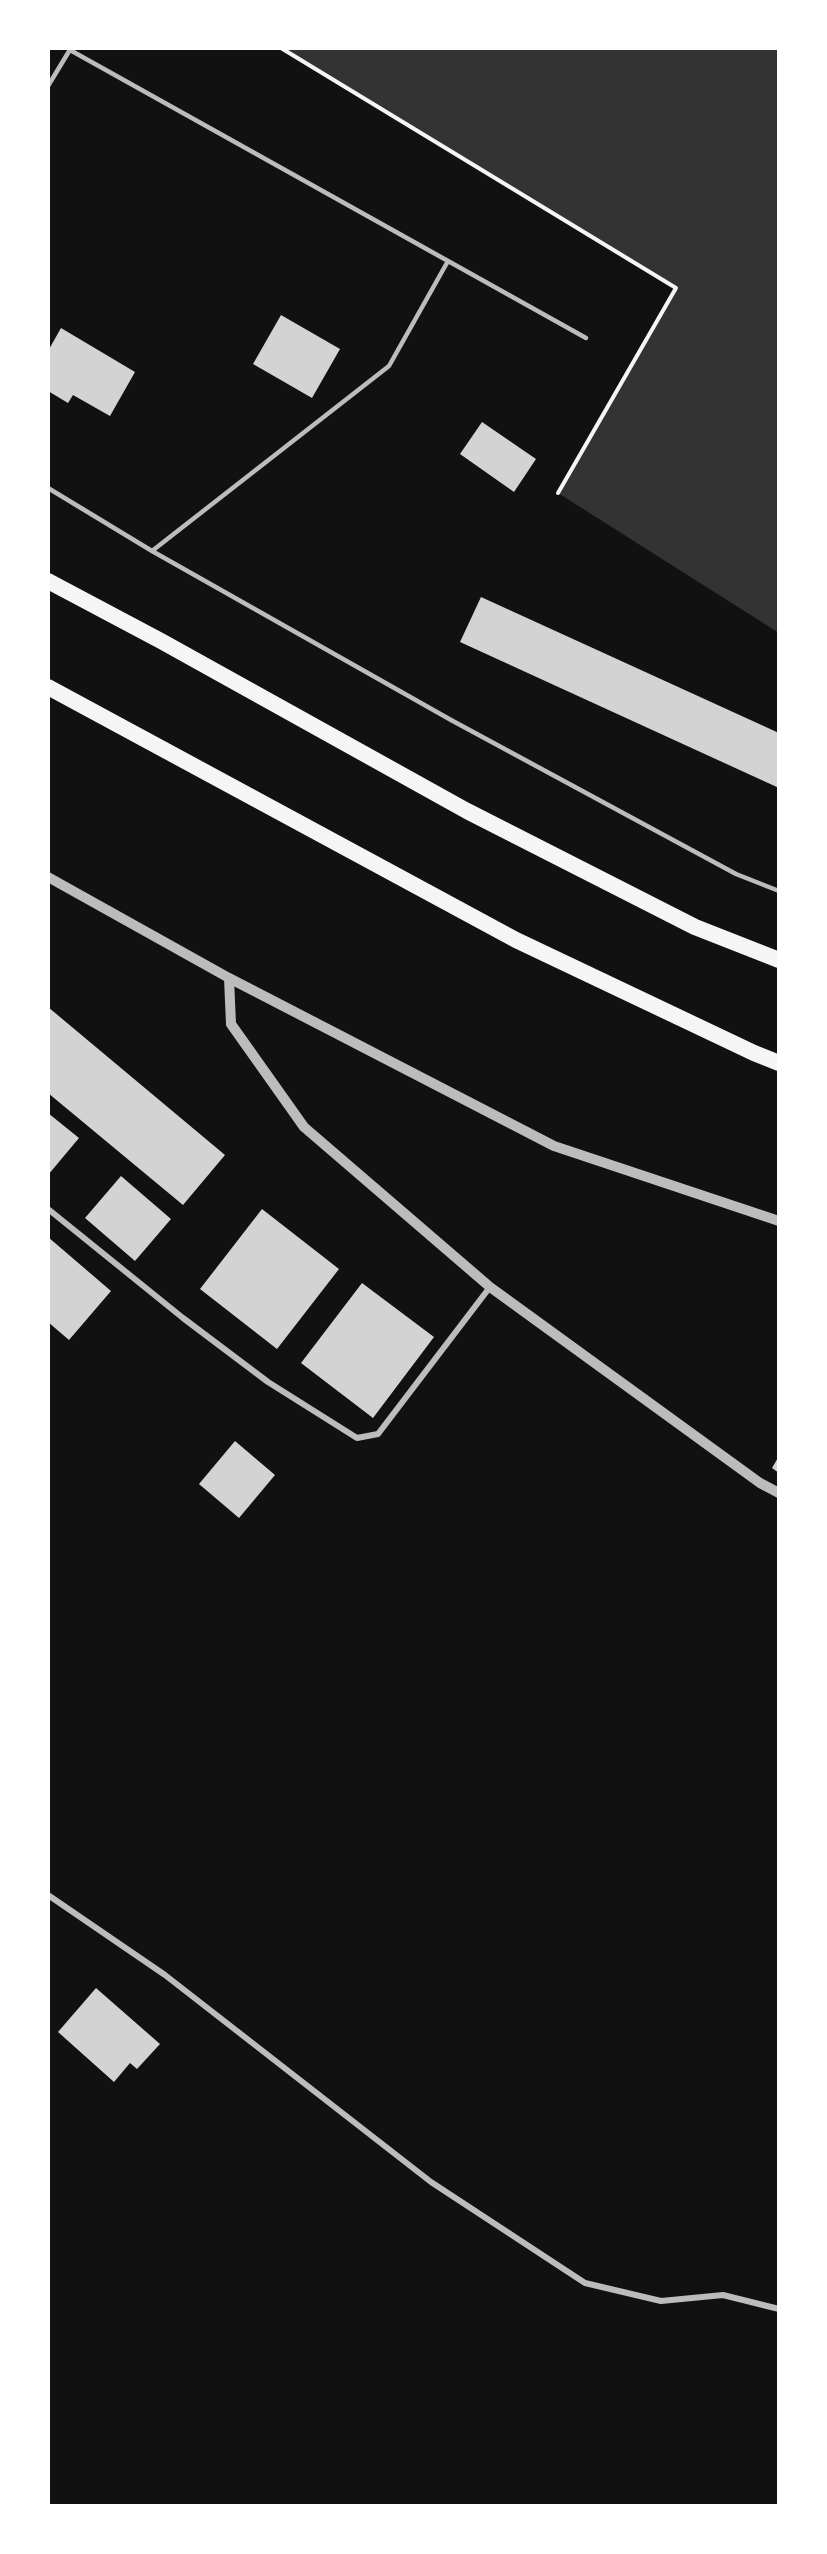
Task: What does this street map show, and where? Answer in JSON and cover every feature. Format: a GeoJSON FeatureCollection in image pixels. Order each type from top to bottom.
{"type":"FeatureCollection","features":[{"type":"Feature","properties":{"kind":"highway"},"geometry":{"type":"LineString","coordinates":[[48,581],[467,811],[695,927],[779,960]]}},
{"type":"Feature","properties":{"kind":"highway"},"geometry":{"type":"LineString","coordinates":[[48,687],[516,940],[754,1053],[779,1062]]}},
{"type":"Feature","properties":{"kind":"street"},"geometry":{"type":"LineString","coordinates":[[48,877],[229,978],[554,1146],[779,1221]]}},
{"type":"Feature","properties":{"kind":"street"},"geometry":{"type":"LineString","coordinates":[[229,978],[231,1024],[304,1127],[490,1287],[751,1476],[779,1493]]}},
{"type":"Feature","properties":{"kind":"street"},"geometry":{"type":"LineString","coordinates":[[48,1209],[183,1318],[268,1382],[357,1438],[378,1434],[490,1287]]}},
{"type":"Feature","properties":{"kind":"street"},"geometry":{"type":"LineString","coordinates":[[48,1895],[165,1975],[431,2182],[585,2283],[661,2301],[723,2295],[779,2310]]}},
{"type":"Feature","properties":{"kind":"lane"},"geometry":{"type":"LineString","coordinates":[[48,86],[70,49],[586,338]]}},
{"type":"Feature","properties":{"kind":"lane"},"geometry":{"type":"LineString","coordinates":[[152,551],[389,366],[448,261]]}},
{"type":"Feature","properties":{"kind":"lane"},"geometry":{"type":"LineString","coordinates":[[48,488],[152,551],[462,726],[736,874],[779,891]]}},
{"type":"Feature","properties":{"kind":"path"},"geometry":{"type":"LineString","coordinates":[[281,48],[676,288],[558,493]]}},
{"type":"Feature","properties":{"kind":"shaded area"},"geometry":{"type":"Polygon","coordinates":[[[281,48],[779,48],[779,633],[558,493],[676,288],[281,48]]]}},
{"type":"Feature","properties":{"kind":"building"},"geometry":{"type":"Polygon","coordinates":[[[281,315],[340,349],[312,398],[253,364],[281,315]]]}},
{"type":"Feature","properties":{"kind":"building"},"geometry":{"type":"Polygon","coordinates":[[[61,328],[135,372],[110,416],[73,395],[68,403],[48,391],[48,351],[61,328]]]}},
{"type":"Feature","properties":{"kind":"building"},"geometry":{"type":"Polygon","coordinates":[[[482,422],[536,459],[514,492],[460,454],[482,422]]]}},
{"type":"Feature","properties":{"kind":"building"},"geometry":{"type":"Polygon","coordinates":[[[481,597],[779,733],[779,788],[460,642],[481,597]]]}},
{"type":"Feature","properties":{"kind":"building"},"geometry":{"type":"Polygon","coordinates":[[[48,1007],[225,1155],[183,1205],[48,1093],[48,1007]]]}},
{"type":"Feature","properties":{"kind":"building"},"geometry":{"type":"Polygon","coordinates":[[[48,1113],[79,1138],[48,1175],[48,1113]]]}},
{"type":"Feature","properties":{"kind":"building"},"geometry":{"type":"Polygon","coordinates":[[[121,1176],[171,1219],[135,1261],[85,1218],[121,1176]]]}},
{"type":"Feature","properties":{"kind":"building"},"geometry":{"type":"Polygon","coordinates":[[[262,1209],[339,1269],[277,1349],[200,1289],[262,1209]]]}},
{"type":"Feature","properties":{"kind":"building"},"geometry":{"type":"Polygon","coordinates":[[[48,1237],[111,1291],[69,1340],[48,1322],[48,1237]]]}},
{"type":"Feature","properties":{"kind":"building"},"geometry":{"type":"Polygon","coordinates":[[[362,1283],[434,1337],[373,1418],[301,1363],[362,1283]]]}},
{"type":"Feature","properties":{"kind":"building"},"geometry":{"type":"Polygon","coordinates":[[[235,1441],[275,1475],[239,1518],[199,1484],[235,1441]]]}},
{"type":"Feature","properties":{"kind":"building"},"geometry":{"type":"Polygon","coordinates":[[[779,1456],[779,1473],[772,1468],[779,1456]]]}},
{"type":"Feature","properties":{"kind":"building"},"geometry":{"type":"Polygon","coordinates":[[[96,1988],[160,2044],[137,2069],[130,2063],[114,2082],[58,2032],[96,1988]]]}}]}
